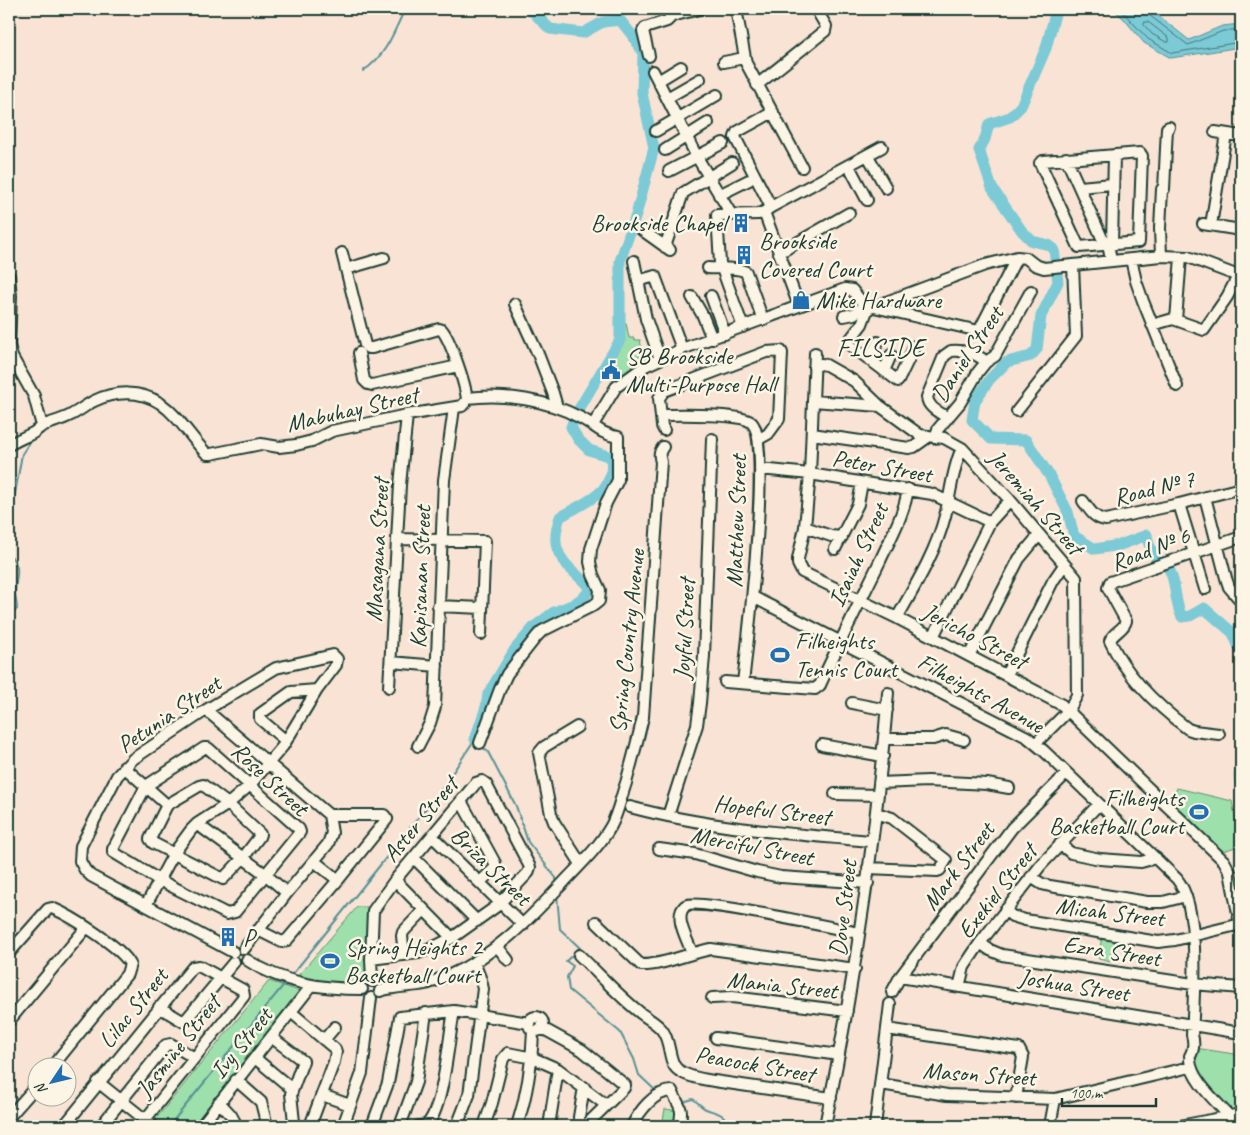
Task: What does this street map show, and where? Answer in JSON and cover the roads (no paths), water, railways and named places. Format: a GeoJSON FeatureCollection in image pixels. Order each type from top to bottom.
{"type":"FeatureCollection","features":[{"type":"Feature","properties":{"kind":"street"},"geometry":{"type":"LineString","coordinates":[[649,56],[643,31],[645,28],[664,22],[672,16],[699,9]]}},
{"type":"Feature","properties":{"kind":"street"},"geometry":{"type":"LineString","coordinates":[[736,9],[744,58],[802,167]]}},
{"type":"Feature","properties":{"kind":"street"},"geometry":{"type":"LineString","coordinates":[[757,84],[825,31],[826,26],[816,9]]}},
{"type":"Feature","properties":{"kind":"street"},"geometry":{"type":"LineString","coordinates":[[724,62],[744,58]]}},
{"type":"Feature","properties":{"kind":"street"},"geometry":{"type":"LineString","coordinates":[[681,67],[656,76],[697,157],[731,214]]}},
{"type":"Feature","properties":{"kind":"street"},"geometry":{"type":"LineString","coordinates":[[667,98],[700,79]]}},
{"type":"Feature","properties":{"kind":"street"},"geometry":{"type":"LineString","coordinates":[[656,131],[717,95]]}},
{"type":"Feature","properties":{"kind":"street"},"geometry":{"type":"LineString","coordinates":[[773,112],[737,132],[735,136],[768,210],[779,253],[800,306]]}},
{"type":"Feature","properties":{"kind":"street"},"geometry":{"type":"LineString","coordinates":[[665,150],[708,124]]}},
{"type":"Feature","properties":{"kind":"street"},"geometry":{"type":"LineString","coordinates":[[1161,256],[1162,189],[1164,190],[1167,128],[1169,127]]}},
{"type":"Feature","properties":{"kind":"street"},"geometry":{"type":"LineString","coordinates":[[1241,136],[1220,133],[1207,224],[1241,230]]}},
{"type":"Feature","properties":{"kind":"street"},"geometry":{"type":"LineString","coordinates":[[669,171],[723,143]]}},
{"type":"Feature","properties":{"kind":"street"},"geometry":{"type":"LineString","coordinates":[[743,327],[722,270],[718,250],[717,215],[758,214],[768,210],[882,147]]}},
{"type":"Feature","properties":{"kind":"street"},"geometry":{"type":"LineString","coordinates":[[1140,153],[1142,156],[1139,242],[1079,247],[1041,166],[1043,161],[1114,155],[1140,153]]}},
{"type":"Feature","properties":{"kind":"street"},"geometry":{"type":"LineString","coordinates":[[1112,260],[1109,245],[1114,155]]}},
{"type":"Feature","properties":{"kind":"street"},"geometry":{"type":"LineString","coordinates":[[868,156],[886,188]]}},
{"type":"Feature","properties":{"kind":"street"},"geometry":{"type":"LineString","coordinates":[[1066,158],[1102,238],[1109,245]]}},
{"type":"Feature","properties":{"kind":"street"},"geometry":{"type":"LineString","coordinates":[[642,230],[667,248],[683,193],[732,163]]}},
{"type":"Feature","properties":{"kind":"street"},"geometry":{"type":"LineString","coordinates":[[849,166],[867,200]]}},
{"type":"Feature","properties":{"kind":"street"},"geometry":{"type":"LineString","coordinates":[[719,195],[749,180]]}},
{"type":"Feature","properties":{"kind":"street"},"geometry":{"type":"LineString","coordinates":[[1080,187],[1112,184]]}},
{"type":"Feature","properties":{"kind":"street"},"geometry":{"type":"LineString","coordinates":[[779,253],[849,213]]}},
{"type":"Feature","properties":{"kind":"street"},"geometry":{"type":"LineString","coordinates":[[342,253],[365,345],[368,348],[439,329],[444,332],[458,366],[462,403]]}},
{"type":"Feature","properties":{"kind":"street"},"geometry":{"type":"LineString","coordinates":[[844,316],[854,314],[977,268],[1017,256],[1026,258],[1040,268],[1161,256],[1188,257],[1240,276],[1205,329],[1202,330],[1176,320],[1152,325]]}},
{"type":"Feature","properties":{"kind":"street"},"geometry":{"type":"LineString","coordinates":[[593,425],[620,384],[660,358],[846,289],[852,290],[869,307],[980,331],[1017,256]]}},
{"type":"Feature","properties":{"kind":"street"},"geometry":{"type":"LineString","coordinates":[[1176,320],[1182,257]]}},
{"type":"Feature","properties":{"kind":"street"},"geometry":{"type":"LineString","coordinates":[[346,268],[384,258]]}},
{"type":"Feature","properties":{"kind":"street"},"geometry":{"type":"LineString","coordinates":[[1131,259],[1136,281],[1177,386]]}},
{"type":"Feature","properties":{"kind":"street"},"geometry":{"type":"LineString","coordinates":[[634,261],[646,319],[660,358]]}},
{"type":"Feature","properties":{"kind":"street"},"geometry":{"type":"LineString","coordinates":[[1017,410],[1076,336],[1073,264]]}},
{"type":"Feature","properties":{"kind":"street"},"geometry":{"type":"LineString","coordinates":[[708,268],[722,270],[739,269],[746,272],[763,320]]}},
{"type":"Feature","properties":{"kind":"street"},"geometry":{"type":"LineString","coordinates":[[9,276],[11,296],[9,345],[12,356],[34,396],[42,426],[33,433],[9,445]]}},
{"type":"Feature","properties":{"kind":"street"},"geometry":{"type":"LineString","coordinates":[[638,282],[655,276],[682,350]]}},
{"type":"Feature","properties":{"kind":"street","name":"Daniel Street"},"geometry":{"type":"LineString","coordinates":[[932,437],[960,403],[969,386],[986,362],[995,356],[1031,291]]}},
{"type":"Feature","properties":{"kind":"street"},"geometry":{"type":"LineString","coordinates":[[710,296],[725,334]]}},
{"type":"Feature","properties":{"kind":"street"},"geometry":{"type":"LineString","coordinates":[[692,297],[703,316],[712,339]]}},
{"type":"Feature","properties":{"kind":"street"},"geometry":{"type":"LineString","coordinates":[[515,304],[554,394],[557,407]]}},
{"type":"Feature","properties":{"kind":"street"},"geometry":{"type":"LineString","coordinates":[[869,307],[862,324],[849,343],[869,360],[898,381],[915,346]]}},
{"type":"Feature","properties":{"kind":"street"},"geometry":{"type":"LineString","coordinates":[[869,360],[878,342]]}},
{"type":"Feature","properties":{"kind":"street"},"geometry":{"type":"LineString","coordinates":[[948,418],[931,408],[927,397],[944,356],[951,351],[958,350],[972,354],[986,362]]}},
{"type":"Feature","properties":{"kind":"street","name":"Spring Country Avenue"},"geometry":{"type":"LineString","coordinates":[[376,994],[394,987],[426,984],[452,974],[497,946],[523,925],[581,864],[599,844],[615,818],[636,748],[643,717],[661,462],[665,455],[663,447],[664,430],[662,426],[665,415],[659,398],[664,391],[766,352],[781,351],[780,419],[768,434],[759,439]]}},
{"type":"Feature","properties":{"kind":"street"},"geometry":{"type":"LineString","coordinates":[[359,353],[364,380],[372,385],[458,366]]}},
{"type":"Feature","properties":{"kind":"street","name":"Jericho Street"},"geometry":{"type":"LineString","coordinates":[[815,353],[810,474],[798,559],[799,568],[802,572],[897,618],[1052,698],[1069,710],[1224,861],[1230,872],[1241,926]]}},
{"type":"Feature","properties":{"kind":"street"},"geometry":{"type":"LineString","coordinates":[[884,372],[891,356]]}},
{"type":"Feature","properties":{"kind":"street","name":"Jeremiah Street"},"geometry":{"type":"LineString","coordinates":[[814,367],[821,364],[836,370],[854,381],[880,406],[912,431],[932,437],[944,438],[962,448],[1010,500],[1076,578],[1075,642],[1077,687],[1074,702],[1069,710],[1036,744]]}},
{"type":"Feature","properties":{"kind":"street","name":"Mabuhay Street"},"geometry":{"type":"LineString","coordinates":[[42,426],[57,422],[108,396],[134,393],[154,400],[168,410],[181,422],[202,449],[207,454],[211,454],[261,444],[279,447],[296,445],[312,441],[332,431],[337,432],[362,424],[491,395],[557,407],[593,425],[603,434],[618,437],[618,480],[606,503],[590,549],[593,575],[600,590],[599,601],[594,606],[542,631],[537,636],[504,682],[480,743]]}},
{"type":"Feature","properties":{"kind":"street"},"geometry":{"type":"LineString","coordinates":[[813,401],[880,406]]}},
{"type":"Feature","properties":{"kind":"street","name":"Kapisanan Street"},"geometry":{"type":"LineString","coordinates":[[418,746],[430,723],[435,707],[444,480],[462,403]]}},
{"type":"Feature","properties":{"kind":"street","name":"Masagana Street"},"geometry":{"type":"LineString","coordinates":[[389,686],[401,476],[407,415]]}},
{"type":"Feature","properties":{"kind":"street","name":"Matthew Street"},"geometry":{"type":"LineString","coordinates":[[665,415],[739,417],[751,422],[757,432],[760,469],[753,597],[743,683]]}},
{"type":"Feature","properties":{"kind":"street"},"geometry":{"type":"LineString","coordinates":[[812,434],[909,448],[932,437]]}},
{"type":"Feature","properties":{"kind":"street","name":"Joyful Street"},"geometry":{"type":"LineString","coordinates":[[668,816],[697,725],[700,703],[704,656],[712,439]]}},
{"type":"Feature","properties":{"kind":"street"},"geometry":{"type":"LineString","coordinates":[[897,618],[932,551],[943,524],[954,466],[962,448]]}},
{"type":"Feature","properties":{"kind":"street","name":"Peter Street"},"geometry":{"type":"LineString","coordinates":[[760,469],[810,474],[932,494],[990,522]]}},
{"type":"Feature","properties":{"kind":"street"},"geometry":{"type":"LineString","coordinates":[[836,549],[858,504],[862,483]]}},
{"type":"Feature","properties":{"kind":"street","name":"Road № 7"},"geometry":{"type":"LineString","coordinates":[[1083,501],[1094,516],[1100,520],[1106,520],[1241,488]]}},
{"type":"Feature","properties":{"kind":"street","name":"Isaiah Street"},"geometry":{"type":"LineString","coordinates":[[725,682],[815,689],[820,685],[898,522],[908,489]]}},
{"type":"Feature","properties":{"kind":"street"},"geometry":{"type":"LineString","coordinates":[[1205,497],[1216,546],[1229,587],[1241,601]]}},
{"type":"Feature","properties":{"kind":"street"},"geometry":{"type":"LineString","coordinates":[[933,637],[990,522],[1010,500]]}},
{"type":"Feature","properties":{"kind":"street"},"geometry":{"type":"LineString","coordinates":[[1179,504],[1205,589]]}},
{"type":"Feature","properties":{"kind":"street"},"geometry":{"type":"LineString","coordinates":[[804,526],[831,536],[842,537]]}},
{"type":"Feature","properties":{"kind":"street"},"geometry":{"type":"LineString","coordinates":[[969,656],[1020,559],[1039,536]]}},
{"type":"Feature","properties":{"kind":"street","name":"Road № 6"},"geometry":{"type":"LineString","coordinates":[[1219,734],[1194,731],[1173,716],[1140,686],[1110,641],[1112,636],[1124,627],[1126,621],[1108,588],[1108,584],[1241,538]]}},
{"type":"Feature","properties":{"kind":"street"},"geometry":{"type":"LineString","coordinates":[[398,539],[484,540],[486,543],[482,634]]}},
{"type":"Feature","properties":{"kind":"street"},"geometry":{"type":"LineString","coordinates":[[1006,675],[1053,581],[1064,565]]}},
{"type":"Feature","properties":{"kind":"street","name":"Filheights Avenue"},"geometry":{"type":"LineString","coordinates":[[753,597],[1018,732],[1036,744],[1177,879],[1186,896],[1193,936],[1193,1046],[1190,1062]]}},
{"type":"Feature","properties":{"kind":"street"},"geometry":{"type":"LineString","coordinates":[[438,606],[482,608]]}},
{"type":"Feature","properties":{"kind":"street","name":"Petunia Street"},"geometry":{"type":"LineString","coordinates":[[237,954],[91,876],[84,870],[80,861],[81,846],[117,776],[124,767],[206,710],[276,668],[333,655],[337,659],[336,665],[317,690]]}},
{"type":"Feature","properties":{"kind":"street"},"geometry":{"type":"LineString","coordinates":[[391,662],[437,666]]}},
{"type":"Feature","properties":{"kind":"street"},"geometry":{"type":"LineString","coordinates":[[286,741],[260,719],[260,714],[291,692],[317,690]]}},
{"type":"Feature","properties":{"kind":"street"},"geometry":{"type":"LineString","coordinates":[[146,905],[174,853],[197,824],[228,804],[249,786],[286,741],[317,690]]}},
{"type":"Feature","properties":{"kind":"street","name":"Dove Street"},"geometry":{"type":"LineString","coordinates":[[825,1126],[855,969],[868,883],[868,868],[876,813],[888,693]]}},
{"type":"Feature","properties":{"kind":"street"},"geometry":{"type":"LineString","coordinates":[[852,703],[886,710]]}},
{"type":"Feature","properties":{"kind":"street"},"geometry":{"type":"LineString","coordinates":[[159,1007],[184,1022],[221,978],[237,954],[287,892],[314,861],[331,838],[332,833],[329,816],[206,710]]}},
{"type":"Feature","properties":{"kind":"street"},"geometry":{"type":"LineString","coordinates":[[577,728],[544,747],[539,753],[554,822],[581,864]]}},
{"type":"Feature","properties":{"kind":"street"},"geometry":{"type":"LineString","coordinates":[[884,738],[933,740],[946,735],[964,740]]}},
{"type":"Feature","properties":{"kind":"street"},"geometry":{"type":"LineString","coordinates":[[822,745],[882,756]]}},
{"type":"Feature","properties":{"kind":"street","name":"Rose Street"},"geometry":{"type":"LineString","coordinates":[[206,748],[300,832],[234,912],[227,914],[159,880],[115,855],[113,849],[146,786],[206,748]]}},
{"type":"Feature","properties":{"kind":"street"},"geometry":{"type":"LineString","coordinates":[[124,767],[168,806]]}},
{"type":"Feature","properties":{"kind":"street","name":"Mark Street"},"geometry":{"type":"LineString","coordinates":[[892,992],[900,977],[1012,828],[1067,773]]}},
{"type":"Feature","properties":{"kind":"street","name":"Aster Street"},"geometry":{"type":"LineString","coordinates":[[371,959],[404,955],[430,949],[452,938],[477,922],[501,903],[528,873],[530,867],[486,784],[482,781],[476,783],[460,801],[395,880],[373,911],[371,959],[372,980]]}},
{"type":"Feature","properties":{"kind":"street"},"geometry":{"type":"LineString","coordinates":[[879,783],[928,781],[986,784],[1009,788]]}},
{"type":"Feature","properties":{"kind":"street"},"geometry":{"type":"LineString","coordinates":[[199,786],[202,786],[228,804],[260,834],[243,858],[223,879],[153,844],[150,839],[168,806],[199,786]]}},
{"type":"Feature","properties":{"kind":"street"},"geometry":{"type":"LineString","coordinates":[[834,794],[878,795]]}},
{"type":"Feature","properties":{"kind":"street"},"geometry":{"type":"LineString","coordinates":[[460,801],[495,863],[495,868],[480,882]]}},
{"type":"Feature","properties":{"kind":"street","name":"Exekiel Street"},"geometry":{"type":"LineString","coordinates":[[959,987],[964,968],[1005,910],[1060,844],[1099,804]]}},
{"type":"Feature","properties":{"kind":"street","name":"Hopeful Street"},"geometry":{"type":"LineString","coordinates":[[630,807],[668,816],[780,833],[871,841]]}},
{"type":"Feature","properties":{"kind":"street"},"geometry":{"type":"LineString","coordinates":[[868,868],[937,871],[940,870],[946,860],[892,818],[876,813]]}},
{"type":"Feature","properties":{"kind":"street"},"geometry":{"type":"LineString","coordinates":[[258,930],[285,942],[338,880],[386,819],[384,815],[329,816]]}},
{"type":"Feature","properties":{"kind":"street"},"geometry":{"type":"LineString","coordinates":[[197,824],[287,892]]}},
{"type":"Feature","properties":{"kind":"street","name":"Briza Street"},"geometry":{"type":"LineString","coordinates":[[432,836],[523,925]]}},
{"type":"Feature","properties":{"kind":"street"},"geometry":{"type":"LineString","coordinates":[[1060,844],[1071,853],[1100,859],[1141,862],[1156,858]]}},
{"type":"Feature","properties":{"kind":"street","name":"Merciful Street"},"geometry":{"type":"LineString","coordinates":[[659,849],[695,854],[781,877],[868,883]]}},
{"type":"Feature","properties":{"kind":"street"},"geometry":{"type":"LineString","coordinates":[[414,858],[477,922]]}},
{"type":"Feature","properties":{"kind":"street"},"geometry":{"type":"LineString","coordinates":[[314,861],[338,880]]}},
{"type":"Feature","properties":{"kind":"street"},"geometry":{"type":"LineString","coordinates":[[1031,877],[1042,884],[1050,886],[1147,902],[1163,902],[1186,896]]}},
{"type":"Feature","properties":{"kind":"street"},"geometry":{"type":"LineString","coordinates":[[395,880],[452,938]]}},
{"type":"Feature","properties":{"kind":"street"},"geometry":{"type":"LineString","coordinates":[[692,952],[680,922],[680,914],[688,903],[715,905],[859,933]]}},
{"type":"Feature","properties":{"kind":"street"},"geometry":{"type":"LineString","coordinates":[[9,954],[50,908],[55,908],[124,954],[130,964],[127,974],[59,1058]]}},
{"type":"Feature","properties":{"kind":"street"},"geometry":{"type":"LineString","coordinates":[[404,955],[403,932],[424,910]]}},
{"type":"Feature","properties":{"kind":"street","name":"Micah Street"},"geometry":{"type":"LineString","coordinates":[[1005,910],[1012,916],[1025,920],[1158,942],[1241,926]]}},
{"type":"Feature","properties":{"kind":"street"},"geometry":{"type":"LineString","coordinates":[[596,922],[641,965],[649,966],[692,952],[711,949],[855,969]]}},
{"type":"Feature","properties":{"kind":"street"},"geometry":{"type":"LineString","coordinates":[[9,1021],[86,928]]}},
{"type":"Feature","properties":{"kind":"street","name":"Ezra Street"},"geometry":{"type":"LineString","coordinates":[[980,943],[1002,955],[1193,984],[1241,988]]}},
{"type":"Feature","properties":{"kind":"street"},"geometry":{"type":"LineString","coordinates":[[497,946],[508,960]]}},
{"type":"Feature","properties":{"kind":"street"},"geometry":{"type":"LineString","coordinates":[[237,954],[242,964],[247,960],[268,973],[294,982],[332,988],[362,989]]}},
{"type":"Feature","properties":{"kind":"street","name":"Peacock Street"},"geometry":{"type":"LineString","coordinates":[[579,955],[638,1011],[655,1022],[662,1030],[668,1038],[674,1065],[681,1072],[694,1078],[831,1098]]}},
{"type":"Feature","properties":{"kind":"street"},"geometry":{"type":"LineString","coordinates":[[457,1126],[469,1095],[483,989],[474,962]]}},
{"type":"Feature","properties":{"kind":"street","name":"Lilac Street"},"geometry":{"type":"LineString","coordinates":[[64,1126],[193,967],[199,966],[221,978]]}},
{"type":"Feature","properties":{"kind":"street","name":"Joshua Street"},"geometry":{"type":"LineString","coordinates":[[900,977],[1192,1030],[1241,1033]]}},
{"type":"Feature","properties":{"kind":"street","name":"Jasmine Street"},"geometry":{"type":"LineString","coordinates":[[146,1124],[193,1057],[244,996],[243,990],[221,978]]}},
{"type":"Feature","properties":{"kind":"street"},"geometry":{"type":"LineString","coordinates":[[343,1126],[362,1073],[378,984],[372,980],[365,982],[362,989],[365,996],[376,994]]}},
{"type":"Feature","properties":{"kind":"street","name":"Ivy Street"},"geometry":{"type":"LineString","coordinates":[[201,1126],[312,985]]}},
{"type":"Feature","properties":{"kind":"street","name":"Mania Street"},"geometry":{"type":"LineString","coordinates":[[712,998],[732,998],[847,1011]]}},
{"type":"Feature","properties":{"kind":"street"},"geometry":{"type":"LineString","coordinates":[[876,1126],[890,1004]]}},
{"type":"Feature","properties":{"kind":"street"},"geometry":{"type":"LineString","coordinates":[[419,1126],[425,1126],[430,1122],[437,1106],[454,1011]]}},
{"type":"Feature","properties":{"kind":"street"},"geometry":{"type":"LineString","coordinates":[[375,1125],[388,1083],[399,1018],[402,1016],[454,1011],[480,1014],[535,1027],[582,1050],[622,1081],[625,1085],[624,1088],[585,1126]]}},
{"type":"Feature","properties":{"kind":"street"},"geometry":{"type":"LineString","coordinates":[[291,1012],[335,1049],[336,1052],[310,1126]]}},
{"type":"Feature","properties":{"kind":"street"},"geometry":{"type":"LineString","coordinates":[[400,1126],[416,1082],[426,1013]]}},
{"type":"Feature","properties":{"kind":"street"},"geometry":{"type":"LineString","coordinates":[[324,1040],[335,1027]]}},
{"type":"Feature","properties":{"kind":"street"},"geometry":{"type":"LineString","coordinates":[[517,1126],[525,1101],[535,1027]]}},
{"type":"Feature","properties":{"kind":"street"},"geometry":{"type":"LineString","coordinates":[[888,1029],[1019,1050],[1023,1057],[1016,1098]]}},
{"type":"Feature","properties":{"kind":"street"},"geometry":{"type":"LineString","coordinates":[[271,1037],[303,1061],[292,1089],[291,1099],[294,1122],[297,1126]]}},
{"type":"Feature","properties":{"kind":"street"},"geometry":{"type":"LineString","coordinates":[[716,1038],[839,1055]]}},
{"type":"Feature","properties":{"kind":"street"},"geometry":{"type":"LineString","coordinates":[[101,1126],[168,1044],[193,1057]]}},
{"type":"Feature","properties":{"kind":"street"},"geometry":{"type":"LineString","coordinates":[[484,1126],[504,1057],[508,1053],[532,1058],[558,1069],[606,1105]]}},
{"type":"Feature","properties":{"kind":"street"},"geometry":{"type":"LineString","coordinates":[[254,1058],[292,1089]]}},
{"type":"Feature","properties":{"kind":"street"},"geometry":{"type":"LineString","coordinates":[[1190,1062],[1197,1079],[1230,1117]]}},
{"type":"Feature","properties":{"kind":"street","name":"Mason Street"},"geometry":{"type":"LineString","coordinates":[[881,1084],[947,1095],[1055,1099],[1190,1062]]}},
{"type":"Feature","properties":{"kind":"street"},"geometry":{"type":"LineString","coordinates":[[549,1126],[558,1069]]}},
{"type":"Feature","properties":{"kind":"street"},"geometry":{"type":"LineString","coordinates":[[236,1080],[261,1102],[266,1126]]}},
{"type":"Feature","properties":{"kind":"street"},"geometry":{"type":"LineString","coordinates":[[98,1082],[146,1124]]}},
{"type":"Feature","properties":{"kind":"street"},"geometry":{"type":"LineString","coordinates":[[580,1126],[579,1117],[584,1087]]}},
{"type":"Feature","properties":{"kind":"street"},"geometry":{"type":"LineString","coordinates":[[632,1126],[638,1115],[656,1096],[666,1091],[672,1091],[681,1107],[682,1115],[679,1126]]}},
{"type":"Feature","properties":{"kind":"street"},"geometry":{"type":"LineString","coordinates":[[9,1117],[28,1095]]}},
{"type":"Feature","properties":{"kind":"street"},"geometry":{"type":"LineString","coordinates":[[322,1095],[350,1105]]}},
{"type":"Feature","properties":{"kind":"street"},"geometry":{"type":"LineString","coordinates":[[1050,1126],[1055,1099]]}},
{"type":"Feature","properties":{"kind":"street"},"geometry":{"type":"LineString","coordinates":[[219,1102],[231,1115],[237,1126]]}},
{"type":"Feature","properties":{"kind":"street"},"geometry":{"type":"LineString","coordinates":[[1180,1126],[1241,1114]]}},
{"type":"Feature","properties":{"kind":"water"},"geometry":{"type":"Polygon","coordinates":[[[1113,9],[1150,9],[1189,40],[1222,26],[1241,24],[1241,47],[1171,58],[1144,43],[1113,9]]]}},
{"type":"Feature","properties":{"kind":"waterway"},"geometry":{"type":"LineString","coordinates":[[363,71],[377,60],[382,53],[403,13],[407,9]]}},
{"type":"Feature","properties":{"kind":"waterway"},"geometry":{"type":"LineString","coordinates":[[475,739],[486,707],[488,694],[515,649],[534,627],[554,612],[574,604],[585,596],[590,589],[560,556],[556,542],[557,526],[560,517],[589,500],[604,488],[612,469],[611,457],[589,450],[578,439],[571,427],[576,414],[620,340],[620,261],[636,215],[654,148],[642,93],[643,53],[620,20],[603,22],[583,33],[550,29],[530,9]]}},
{"type":"Feature","properties":{"kind":"waterway"},"geometry":{"type":"LineString","coordinates":[[1058,9],[1046,48],[1021,106],[1010,117],[989,124],[985,139],[979,150],[992,188],[1022,231],[1032,241],[1049,245],[1054,249],[1058,282],[1041,316],[1037,349],[1031,356],[1007,362],[990,379],[975,401],[972,420],[991,439],[1026,440],[1049,475],[1068,512],[1074,536],[1095,549],[1120,545],[1147,535],[1148,543],[1154,554],[1170,571],[1182,617],[1190,616],[1204,608],[1233,633],[1241,652]]}},
{"type":"Feature","properties":{"kind":"waterway"},"geometry":{"type":"LineString","coordinates":[[9,420],[12,413],[10,390],[11,363]]}},
{"type":"Feature","properties":{"kind":"waterway"},"geometry":{"type":"LineString","coordinates":[[9,528],[22,454],[31,440]]}},
{"type":"Feature","properties":{"kind":"waterway"},"geometry":{"type":"LineString","coordinates":[[9,554],[17,568],[15,593],[17,609],[9,617]]}},
{"type":"Feature","properties":{"kind":"waterway"},"geometry":{"type":"LineString","coordinates":[[291,976],[443,787],[475,739],[476,741]]}},
{"type":"Feature","properties":{"kind":"waterway"},"geometry":{"type":"LineString","coordinates":[[481,746],[488,752],[516,806],[528,842],[556,878],[557,885]]}},
{"type":"Feature","properties":{"kind":"waterway"},"geometry":{"type":"LineString","coordinates":[[1241,757],[1239,776],[1241,789]]}},
{"type":"Feature","properties":{"kind":"waterway"},"geometry":{"type":"LineString","coordinates":[[557,895],[560,929],[580,948],[566,961],[573,966],[567,977],[569,990],[620,1032],[634,1059],[639,1075],[657,1092]]}},
{"type":"Feature","properties":{"kind":"waterway"},"geometry":{"type":"LineString","coordinates":[[169,1126],[286,982]]}},
{"type":"Feature","properties":{"kind":"waterway"},"geometry":{"type":"LineString","coordinates":[[683,1102],[693,1099],[704,1108],[723,1116],[728,1126]]}},
{"type":"Feature","properties":{"kind":"place","name":"Brookside Chapel"},"geometry":{"type":"Point","coordinates":[741,223]}},
{"type":"Feature","properties":{"kind":"place","name":"Brookside Covered Court"},"geometry":{"type":"Point","coordinates":[744,255]}},
{"type":"Feature","properties":{"kind":"place","name":"Mike Hardware"},"geometry":{"type":"Point","coordinates":[801,300]}},
{"type":"Feature","properties":{"kind":"place","name":"SB Brookside Multi-Purpose Hall"},"geometry":{"type":"Point","coordinates":[611,370]}},
{"type":"Feature","properties":{"kind":"place","name":"Filheights Tennis Court"},"geometry":{"type":"Point","coordinates":[780,655]}},
{"type":"Feature","properties":{"kind":"place","name":"Filheights Basketball Court"},"geometry":{"type":"Point","coordinates":[1199,812]}},
{"type":"Feature","properties":{"kind":"place","name":"P"},"geometry":{"type":"Point","coordinates":[228,937]}},
{"type":"Feature","properties":{"kind":"place","name":"Spring Heights 2 Basketball Court"},"geometry":{"type":"Point","coordinates":[330,961]}},
{"type":"Feature","properties":{"kind":"district","name":"FILSIDE"},"geometry":{"type":"Point","coordinates":[881,347]}}]}
